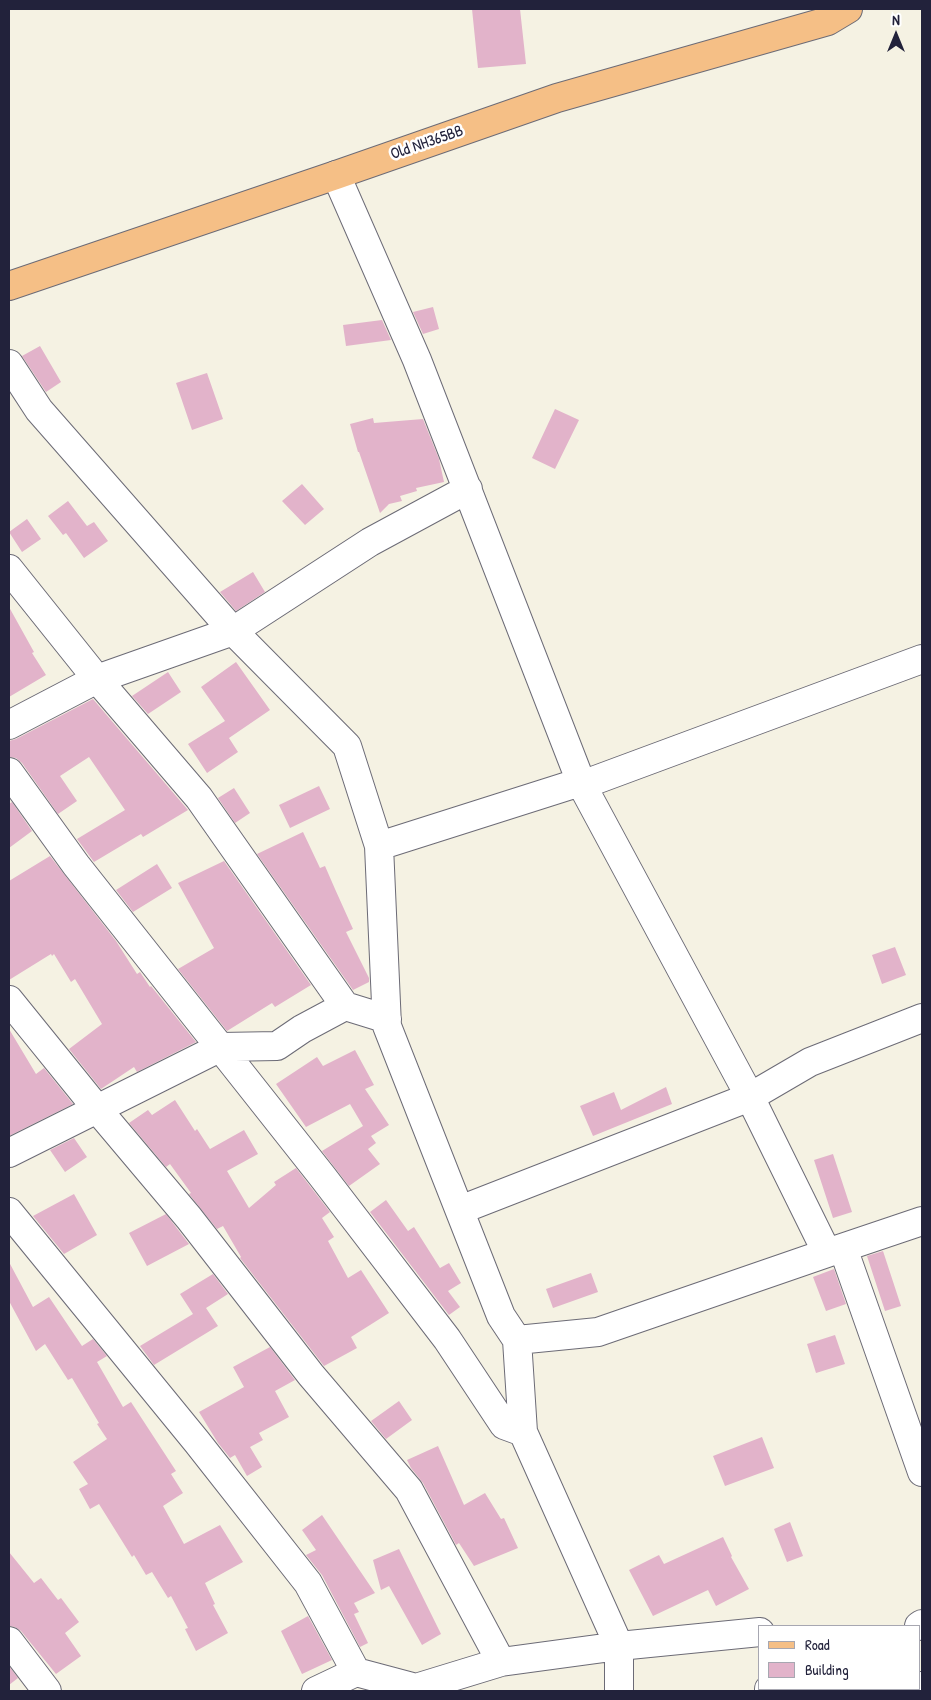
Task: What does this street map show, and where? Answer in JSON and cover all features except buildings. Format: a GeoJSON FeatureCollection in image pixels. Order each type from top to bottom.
{"type":"FeatureCollection","features":[{"type":"Feature","properties":{"kind":"main road","name":"Old NH365BB"},"geometry":{"type":"LineString","coordinates":[[9,286],[557,98],[812,17],[828,20],[848,9]]}},
{"type":"Feature","properties":{"kind":"street"},"geometry":{"type":"LineString","coordinates":[[336,175],[417,360],[582,785],[835,1251],[922,1472]]}},
{"type":"Feature","properties":{"kind":"street"},"geometry":{"type":"LineString","coordinates":[[9,364],[39,410],[233,631],[347,746],[379,846],[387,1026],[501,1316],[517,1340],[524,1432],[619,1646],[619,1691]]}},
{"type":"Feature","properties":{"kind":"street"},"geometry":{"type":"LineString","coordinates":[[9,724],[97,679],[233,631],[370,542],[468,489]]}},
{"type":"Feature","properties":{"kind":"street"},"geometry":{"type":"LineString","coordinates":[[9,569],[97,679],[199,798],[345,1006],[387,1019]]}},
{"type":"Feature","properties":{"kind":"street"},"geometry":{"type":"LineString","coordinates":[[379,846],[571,785],[582,785],[922,659]]}},
{"type":"Feature","properties":{"kind":"street"},"geometry":{"type":"LineString","coordinates":[[9,772],[76,865],[448,1339],[504,1425],[524,1432]]}},
{"type":"Feature","properties":{"kind":"street"},"geometry":{"type":"LineString","coordinates":[[9,1000],[98,1110],[190,1218],[311,1375],[409,1490],[501,1662]]}},
{"type":"Feature","properties":{"kind":"street"},"geometry":{"type":"LineString","coordinates":[[9,1153],[221,1048],[277,1046],[345,1006]]}},
{"type":"Feature","properties":{"kind":"street"},"geometry":{"type":"LineString","coordinates":[[460,1210],[750,1097],[810,1062],[922,1018]]}},
{"type":"Feature","properties":{"kind":"street"},"geometry":{"type":"LineString","coordinates":[[9,1212],[308,1583],[346,1681]]}},
{"type":"Feature","properties":{"kind":"street"},"geometry":{"type":"LineString","coordinates":[[517,1340],[598,1332],[922,1221]]}},
{"type":"Feature","properties":{"kind":"street"},"geometry":{"type":"LineString","coordinates":[[316,1691],[346,1681],[416,1688],[501,1662],[619,1646],[758,1632]]}},
{"type":"Feature","properties":{"kind":"street"},"geometry":{"type":"LineString","coordinates":[[9,1641],[47,1691]]}}]}
